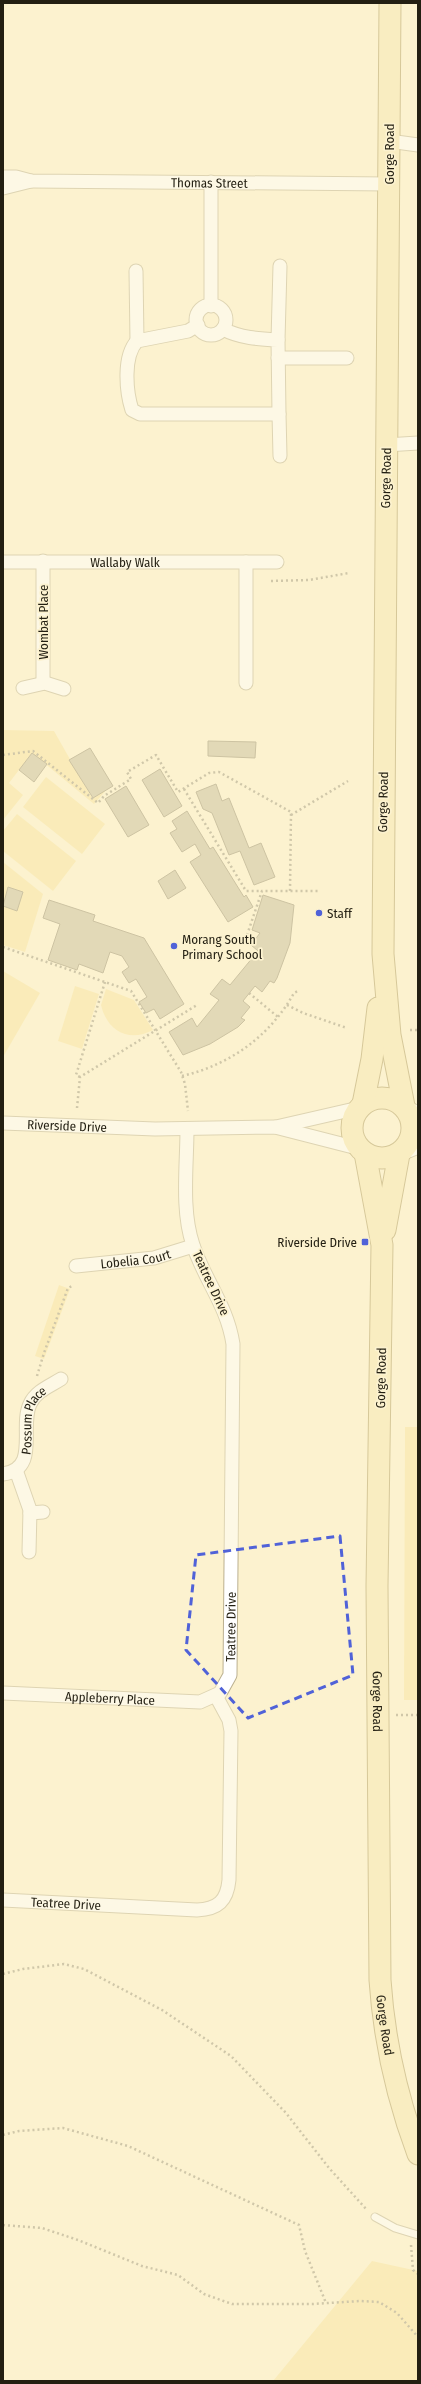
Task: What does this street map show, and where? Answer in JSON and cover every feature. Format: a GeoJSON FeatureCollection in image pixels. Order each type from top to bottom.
{"type":"FeatureCollection","features":[{"type":"Feature","properties":{"kind":"main road","name":"Gorge Road"},"geometry":{"type":"LineString","coordinates":[[390,3],[383,954],[390,1035],[410,1110]]}},
{"type":"Feature","properties":{"kind":"main road","name":"Gorge Road"},"geometry":{"type":"LineString","coordinates":[[361,1106],[373,1053],[383,954]]}},
{"type":"Feature","properties":{"kind":"main road"},"geometry":{"type":"LineString","coordinates":[[389,1098],[410,1110],[412,1132],[406,1150],[385,1158],[378,1158],[363,1151],[355,1142],[352,1129],[354,1116],[361,1106],[371,1099],[389,1098]]}},
{"type":"Feature","properties":{"kind":"main road","name":"Gorge Road"},"geometry":{"type":"LineString","coordinates":[[382,1245],[406,1150]]}},
{"type":"Feature","properties":{"kind":"main road","name":"Gorge Road"},"geometry":{"type":"LineString","coordinates":[[363,1151],[382,1245],[377,1586],[380,1980],[382,2014],[389,2051],[400,2098],[418,2154]]}},
{"type":"Feature","properties":{"kind":"street"},"geometry":{"type":"LineString","coordinates":[[389,140],[418,145]]}},
{"type":"Feature","properties":{"kind":"street","name":"Thomas Street"},"geometry":{"type":"LineString","coordinates":[[3,177],[16,177],[31,181]]}},
{"type":"Feature","properties":{"kind":"street","name":"Thomas Street"},"geometry":{"type":"LineString","coordinates":[[3,188],[31,181],[389,184]]}},
{"type":"Feature","properties":{"kind":"street"},"geometry":{"type":"LineString","coordinates":[[211,182],[211,306]]}},
{"type":"Feature","properties":{"kind":"street"},"geometry":{"type":"LineString","coordinates":[[280,266],[278,340],[280,456]]}},
{"type":"Feature","properties":{"kind":"street"},"geometry":{"type":"LineString","coordinates":[[136,271],[137,340]]}},
{"type":"Feature","properties":{"kind":"street"},"geometry":{"type":"LineString","coordinates":[[211,306],[219,308],[225,315],[223,329],[211,335],[202,332],[198,325],[198,314],[205,307],[211,306]]}},
{"type":"Feature","properties":{"kind":"street"},"geometry":{"type":"LineString","coordinates":[[198,325],[188,331],[137,340],[132,346],[128,359],[129,399],[132,410],[140,414],[279,414]]}},
{"type":"Feature","properties":{"kind":"street"},"geometry":{"type":"LineString","coordinates":[[223,329],[233,334],[256,339],[278,340]]}},
{"type":"Feature","properties":{"kind":"street"},"geometry":{"type":"LineString","coordinates":[[278,358],[347,358]]}},
{"type":"Feature","properties":{"kind":"street"},"geometry":{"type":"LineString","coordinates":[[386,445],[418,443]]}},
{"type":"Feature","properties":{"kind":"street","name":"Wombat Place"},"geometry":{"type":"LineString","coordinates":[[43,561],[43,683]]}},
{"type":"Feature","properties":{"kind":"street","name":"Wallaby Walk"},"geometry":{"type":"LineString","coordinates":[[3,562],[276,562]]}},
{"type":"Feature","properties":{"kind":"street"},"geometry":{"type":"LineString","coordinates":[[246,562],[246,683]]}},
{"type":"Feature","properties":{"kind":"street"},"geometry":{"type":"LineString","coordinates":[[23,688],[43,683],[64,689]]}},
{"type":"Feature","properties":{"kind":"street","name":"Riverside Drive"},"geometry":{"type":"LineString","coordinates":[[3,1123],[187,1129],[275,1127],[361,1106]]}},
{"type":"Feature","properties":{"kind":"street","name":"Riverside Drive"},"geometry":{"type":"LineString","coordinates":[[275,1127],[363,1151]]}},
{"type":"Feature","properties":{"kind":"street","name":"Teatree Drive"},"geometry":{"type":"LineString","coordinates":[[3,1900],[197,1910],[218,1906],[226,1896],[230,1880],[230,1731],[229,1720],[216,1696],[228,1682],[231,1668],[233,1344],[227,1315],[193,1246],[188,1221],[187,1129]]}},
{"type":"Feature","properties":{"kind":"street","name":"Lobelia Court"},"geometry":{"type":"LineString","coordinates":[[76,1266],[154,1258],[193,1246]]}},
{"type":"Feature","properties":{"kind":"street","name":"Possum Place"},"geometry":{"type":"LineString","coordinates":[[29,1552],[36,1512],[9,1472],[20,1468],[26,1454],[27,1422],[30,1404],[40,1392],[61,1379]]}},
{"type":"Feature","properties":{"kind":"street","name":"Appleberry Place"},"geometry":{"type":"LineString","coordinates":[[3,1693],[189,1702],[200,1702],[216,1696]]}},
{"type":"Feature","properties":{"kind":"lane"},"geometry":{"type":"LineString","coordinates":[[375,2217],[395,2228],[418,2235]]}},
{"type":"Feature","properties":{"kind":"path"},"geometry":{"type":"LineString","coordinates":[[271,581],[309,580],[332,574],[349,573]]}},
{"type":"Feature","properties":{"kind":"path"},"geometry":{"type":"LineString","coordinates":[[3,755],[34,752],[98,803],[104,796],[131,779],[127,772],[156,755],[178,792],[216,771],[291,812],[290,891]]}},
{"type":"Feature","properties":{"kind":"path"},"geometry":{"type":"LineString","coordinates":[[291,815],[348,781]]}},
{"type":"Feature","properties":{"kind":"path"},"geometry":{"type":"LineString","coordinates":[[184,789],[246,891],[319,891]]}},
{"type":"Feature","properties":{"kind":"path"},"geometry":{"type":"LineString","coordinates":[[247,935],[262,890]]}},
{"type":"Feature","properties":{"kind":"path"},"geometry":{"type":"LineString","coordinates":[[3,948],[130,991],[182,1076],[188,1111]]}},
{"type":"Feature","properties":{"kind":"path"},"geometry":{"type":"LineString","coordinates":[[80,1077],[76,1075],[105,982]]}},
{"type":"Feature","properties":{"kind":"path"},"geometry":{"type":"LineString","coordinates":[[182,1076],[205,1070],[236,1055],[259,1037],[278,1017],[294,993],[298,991]]}},
{"type":"Feature","properties":{"kind":"path"},"geometry":{"type":"LineString","coordinates":[[249,993],[278,1017]]}},
{"type":"Feature","properties":{"kind":"path"},"geometry":{"type":"LineString","coordinates":[[80,1077],[197,1005]]}},
{"type":"Feature","properties":{"kind":"path"},"geometry":{"type":"LineString","coordinates":[[287,1005],[303,1013],[348,1028]]}},
{"type":"Feature","properties":{"kind":"path"},"geometry":{"type":"LineString","coordinates":[[410,1030],[418,1030]]}},
{"type":"Feature","properties":{"kind":"path"},"geometry":{"type":"LineString","coordinates":[[77,1108],[80,1077]]}},
{"type":"Feature","properties":{"kind":"path"},"geometry":{"type":"LineString","coordinates":[[40,1392],[38,1372],[68,1288],[72,1286]]}},
{"type":"Feature","properties":{"kind":"path"},"geometry":{"type":"LineString","coordinates":[[3,1974],[23,1969],[64,1964],[84,1970],[162,2010],[231,2056],[286,2113],[329,2168],[365,2209]]}},
{"type":"Feature","properties":{"kind":"path"},"geometry":{"type":"LineString","coordinates":[[3,2135],[19,2130],[63,2128],[128,2146],[299,2225],[305,2251],[326,2303]]}},
{"type":"Feature","properties":{"kind":"path"},"geometry":{"type":"LineString","coordinates":[[3,2225],[42,2228],[78,2240],[142,2266],[178,2275],[204,2294],[232,2304],[326,2303],[360,2301],[379,2302],[397,2313],[418,2337]]}},
{"type":"Feature","properties":{"kind":"path"},"geometry":{"type":"LineString","coordinates":[[410,2232],[413,2270],[418,2274]]}},
{"type":"Feature","properties":{"kind":"highlighted area"},"geometry":{"type":"Polygon","coordinates":[[[340,1536],[353,1675],[248,1718],[186,1650],[196,1555],[340,1536]]]}},
{"type":"Feature","properties":{"kind":"shaded area"},"geometry":{"type":"Polygon","coordinates":[[[3,730],[54,731],[92,798],[107,789],[94,804],[32,753],[9,783],[23,795],[3,820],[3,730]]]}},
{"type":"Feature","properties":{"kind":"shaded area"},"geometry":{"type":"Polygon","coordinates":[[[46,777],[105,824],[82,854],[23,807],[46,777]]]}},
{"type":"Feature","properties":{"kind":"shaded area"},"geometry":{"type":"Polygon","coordinates":[[[17,814],[76,861],[53,891],[3,851],[3,831],[17,814]]]}},
{"type":"Feature","properties":{"kind":"shaded area"},"geometry":{"type":"Polygon","coordinates":[[[3,862],[43,894],[25,952],[3,945],[3,862]]]}},
{"type":"Feature","properties":{"kind":"shaded area"},"geometry":{"type":"Polygon","coordinates":[[[3,971],[40,993],[3,1057],[3,971]]]}},
{"type":"Feature","properties":{"kind":"shaded area"},"geometry":{"type":"Polygon","coordinates":[[[75,986],[99,994],[82,1049],[58,1041],[75,986]]]}},
{"type":"Feature","properties":{"kind":"shaded area"},"geometry":{"type":"Polygon","coordinates":[[[106,989],[134,1000],[153,1030],[144,1034],[128,1035],[114,1028],[108,1022],[101,1005],[106,989]]]}},
{"type":"Feature","properties":{"kind":"shaded area"},"geometry":{"type":"Polygon","coordinates":[[[59,1285],[70,1289],[44,1359],[35,1356],[59,1285]]]}},
{"type":"Feature","properties":{"kind":"shaded area"},"geometry":{"type":"Polygon","coordinates":[[[405,1427],[418,1427],[418,1700],[404,1700],[405,1427]]]}},
{"type":"Feature","properties":{"kind":"shaded area"},"geometry":{"type":"Polygon","coordinates":[[[372,2261],[418,2271],[418,2381],[273,2381],[372,2261]]]}},
{"type":"Feature","properties":{"kind":"building"},"geometry":{"type":"Polygon","coordinates":[[[208,741],[256,742],[255,758],[208,756],[208,741]]]}},
{"type":"Feature","properties":{"kind":"building"},"geometry":{"type":"Polygon","coordinates":[[[90,748],[113,786],[93,798],[69,760],[90,748]]]}},
{"type":"Feature","properties":{"kind":"building"},"geometry":{"type":"Polygon","coordinates":[[[32,753],[47,764],[34,782],[19,770],[32,753]]]}},
{"type":"Feature","properties":{"kind":"building"},"geometry":{"type":"Polygon","coordinates":[[[160,769],[182,806],[164,817],[142,780],[160,769]]]}},
{"type":"Feature","properties":{"kind":"building"},"geometry":{"type":"Polygon","coordinates":[[[216,784],[222,801],[229,798],[249,848],[261,843],[275,877],[254,885],[240,851],[229,855],[212,813],[203,809],[196,792],[216,784]]]}},
{"type":"Feature","properties":{"kind":"building"},"geometry":{"type":"Polygon","coordinates":[[[126,786],[149,825],[128,837],[105,799],[126,786]]]}},
{"type":"Feature","properties":{"kind":"building"},"geometry":{"type":"Polygon","coordinates":[[[187,811],[210,849],[213,847],[244,897],[246,895],[253,907],[228,922],[190,862],[201,855],[195,844],[182,852],[170,833],[177,829],[172,821],[187,811]]]}},
{"type":"Feature","properties":{"kind":"building"},"geometry":{"type":"Polygon","coordinates":[[[175,870],[186,888],[168,899],[158,881],[175,870]]]}},
{"type":"Feature","properties":{"kind":"building"},"geometry":{"type":"Polygon","coordinates":[[[8,887],[23,892],[17,911],[3,906],[8,887]]]}},
{"type":"Feature","properties":{"kind":"building"},"geometry":{"type":"Polygon","coordinates":[[[263,895],[294,905],[290,943],[277,978],[274,983],[270,981],[262,992],[255,986],[243,1001],[250,1007],[241,1018],[245,1020],[238,1027],[210,1044],[183,1055],[169,1032],[192,1018],[197,1027],[219,1000],[210,994],[222,979],[230,985],[258,951],[251,945],[260,933],[252,930],[263,895]]]}},
{"type":"Feature","properties":{"kind":"building"},"geometry":{"type":"Polygon","coordinates":[[[49,900],[95,915],[93,921],[144,938],[184,1004],[160,1019],[154,1009],[146,1013],[139,1002],[147,997],[136,979],[129,983],[122,972],[129,967],[122,956],[110,952],[103,973],[79,964],[77,970],[48,960],[60,924],[43,918],[49,900]]]}},
{"type":"Feature","properties":{"kind":"place","name":"Staff"},"geometry":{"type":"Point","coordinates":[319,913]}},
{"type":"Feature","properties":{"kind":"place","name":"Morang South Primary School"},"geometry":{"type":"Point","coordinates":[174,946]}},
{"type":"Feature","properties":{"kind":"place","name":"Riverside Drive"},"geometry":{"type":"Point","coordinates":[365,1242]}}]}
